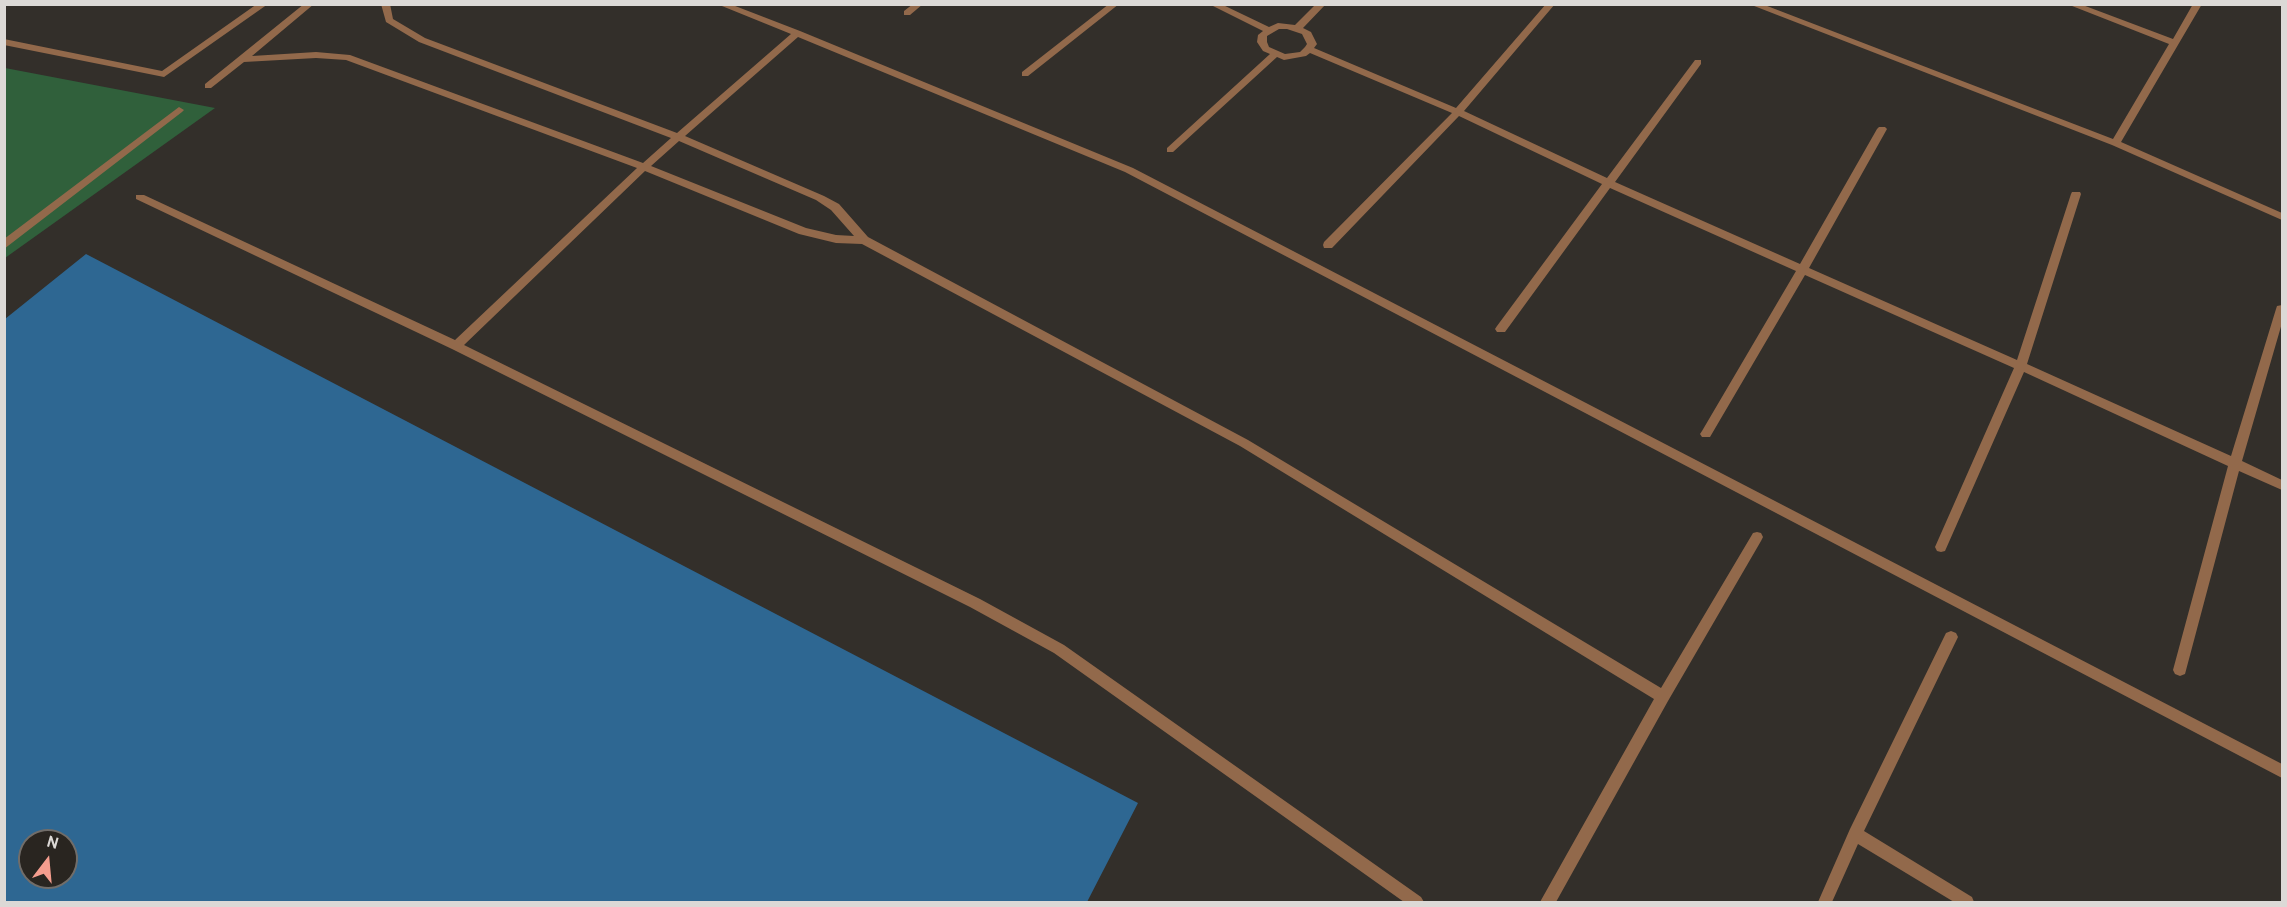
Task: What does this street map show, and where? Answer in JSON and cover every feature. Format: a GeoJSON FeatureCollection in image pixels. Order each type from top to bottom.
{"type":"FeatureCollection","features":[{"type":"Feature","properties":{"kind":"street"},"geometry":{"type":"LineString","coordinates":[[4,42],[164,74],[264,4]]}},
{"type":"Feature","properties":{"kind":"street"},"geometry":{"type":"LineString","coordinates":[[208,86],[310,4]]}},
{"type":"Feature","properties":{"kind":"street"},"geometry":{"type":"LineString","coordinates":[[385,4],[389,20],[422,40],[678,137],[820,198],[835,207],[864,240],[1244,443],[1663,697]]}},
{"type":"Feature","properties":{"kind":"street"},"geometry":{"type":"LineString","coordinates":[[721,4],[1129,170],[2283,771]]}},
{"type":"Feature","properties":{"kind":"street"},"geometry":{"type":"LineString","coordinates":[[907,13],[919,4]]}},
{"type":"Feature","properties":{"kind":"street"},"geometry":{"type":"LineString","coordinates":[[1025,74],[1115,4]]}},
{"type":"Feature","properties":{"kind":"street"},"geometry":{"type":"LineString","coordinates":[[1213,4],[1269,30]]}},
{"type":"Feature","properties":{"kind":"street"},"geometry":{"type":"LineString","coordinates":[[1298,28],[1322,4]]}},
{"type":"Feature","properties":{"kind":"street"},"geometry":{"type":"LineString","coordinates":[[1328,245],[1458,112],[1551,4]]}},
{"type":"Feature","properties":{"kind":"street"},"geometry":{"type":"LineString","coordinates":[[1753,4],[2115,143],[2283,217]]}},
{"type":"Feature","properties":{"kind":"street"},"geometry":{"type":"LineString","coordinates":[[2071,4],[2175,43]]}},
{"type":"Feature","properties":{"kind":"street"},"geometry":{"type":"LineString","coordinates":[[2115,143],[2198,4]]}},
{"type":"Feature","properties":{"kind":"street"},"geometry":{"type":"LineString","coordinates":[[1278,26],[1298,28],[1311,38],[1312,44],[1309,49],[1294,56],[1275,54],[1266,49],[1262,42],[1263,35],[1269,30],[1278,26]]}},
{"type":"Feature","properties":{"kind":"street"},"geometry":{"type":"LineString","coordinates":[[456,346],[644,167],[797,33]]}},
{"type":"Feature","properties":{"kind":"street"},"geometry":{"type":"LineString","coordinates":[[1309,49],[1458,112],[1610,184],[2283,485]]}},
{"type":"Feature","properties":{"kind":"street"},"geometry":{"type":"LineString","coordinates":[[1170,150],[1275,54]]}},
{"type":"Feature","properties":{"kind":"street"},"geometry":{"type":"LineString","coordinates":[[240,59],[316,55],[347,57],[644,167],[803,231],[836,239],[864,240]]}},
{"type":"Feature","properties":{"kind":"street"},"geometry":{"type":"LineString","coordinates":[[1501,329],[1698,62]]}},
{"type":"Feature","properties":{"kind":"street"},"geometry":{"type":"LineString","coordinates":[[4,245],[179,110]]}},
{"type":"Feature","properties":{"kind":"street"},"geometry":{"type":"LineString","coordinates":[[1706,434],[1882,129]]}},
{"type":"Feature","properties":{"kind":"street"},"geometry":{"type":"LineString","coordinates":[[1941,547],[2021,366],[2076,194]]}},
{"type":"Feature","properties":{"kind":"street"},"geometry":{"type":"LineString","coordinates":[[140,197],[456,346],[975,603],[1059,649],[1416,903]]}},
{"type":"Feature","properties":{"kind":"street"},"geometry":{"type":"LineString","coordinates":[[2180,670],[2235,464],[2281,309]]}},
{"type":"Feature","properties":{"kind":"street"},"geometry":{"type":"LineString","coordinates":[[1548,903],[1663,697],[1757,537]]}},
{"type":"Feature","properties":{"kind":"street"},"geometry":{"type":"LineString","coordinates":[[1825,903],[1855,834],[1951,637]]}},
{"type":"Feature","properties":{"kind":"street"},"geometry":{"type":"LineString","coordinates":[[1855,834],[1967,903]]}},
{"type":"Feature","properties":{"kind":"green space"},"geometry":{"type":"Polygon","coordinates":[[[5,68],[215,108],[5,258],[5,68]]]}},
{"type":"Feature","properties":{"kind":"water"},"geometry":{"type":"Polygon","coordinates":[[[86,254],[1138,803],[1087,902],[5,902],[5,319],[86,254]]]}}]}
